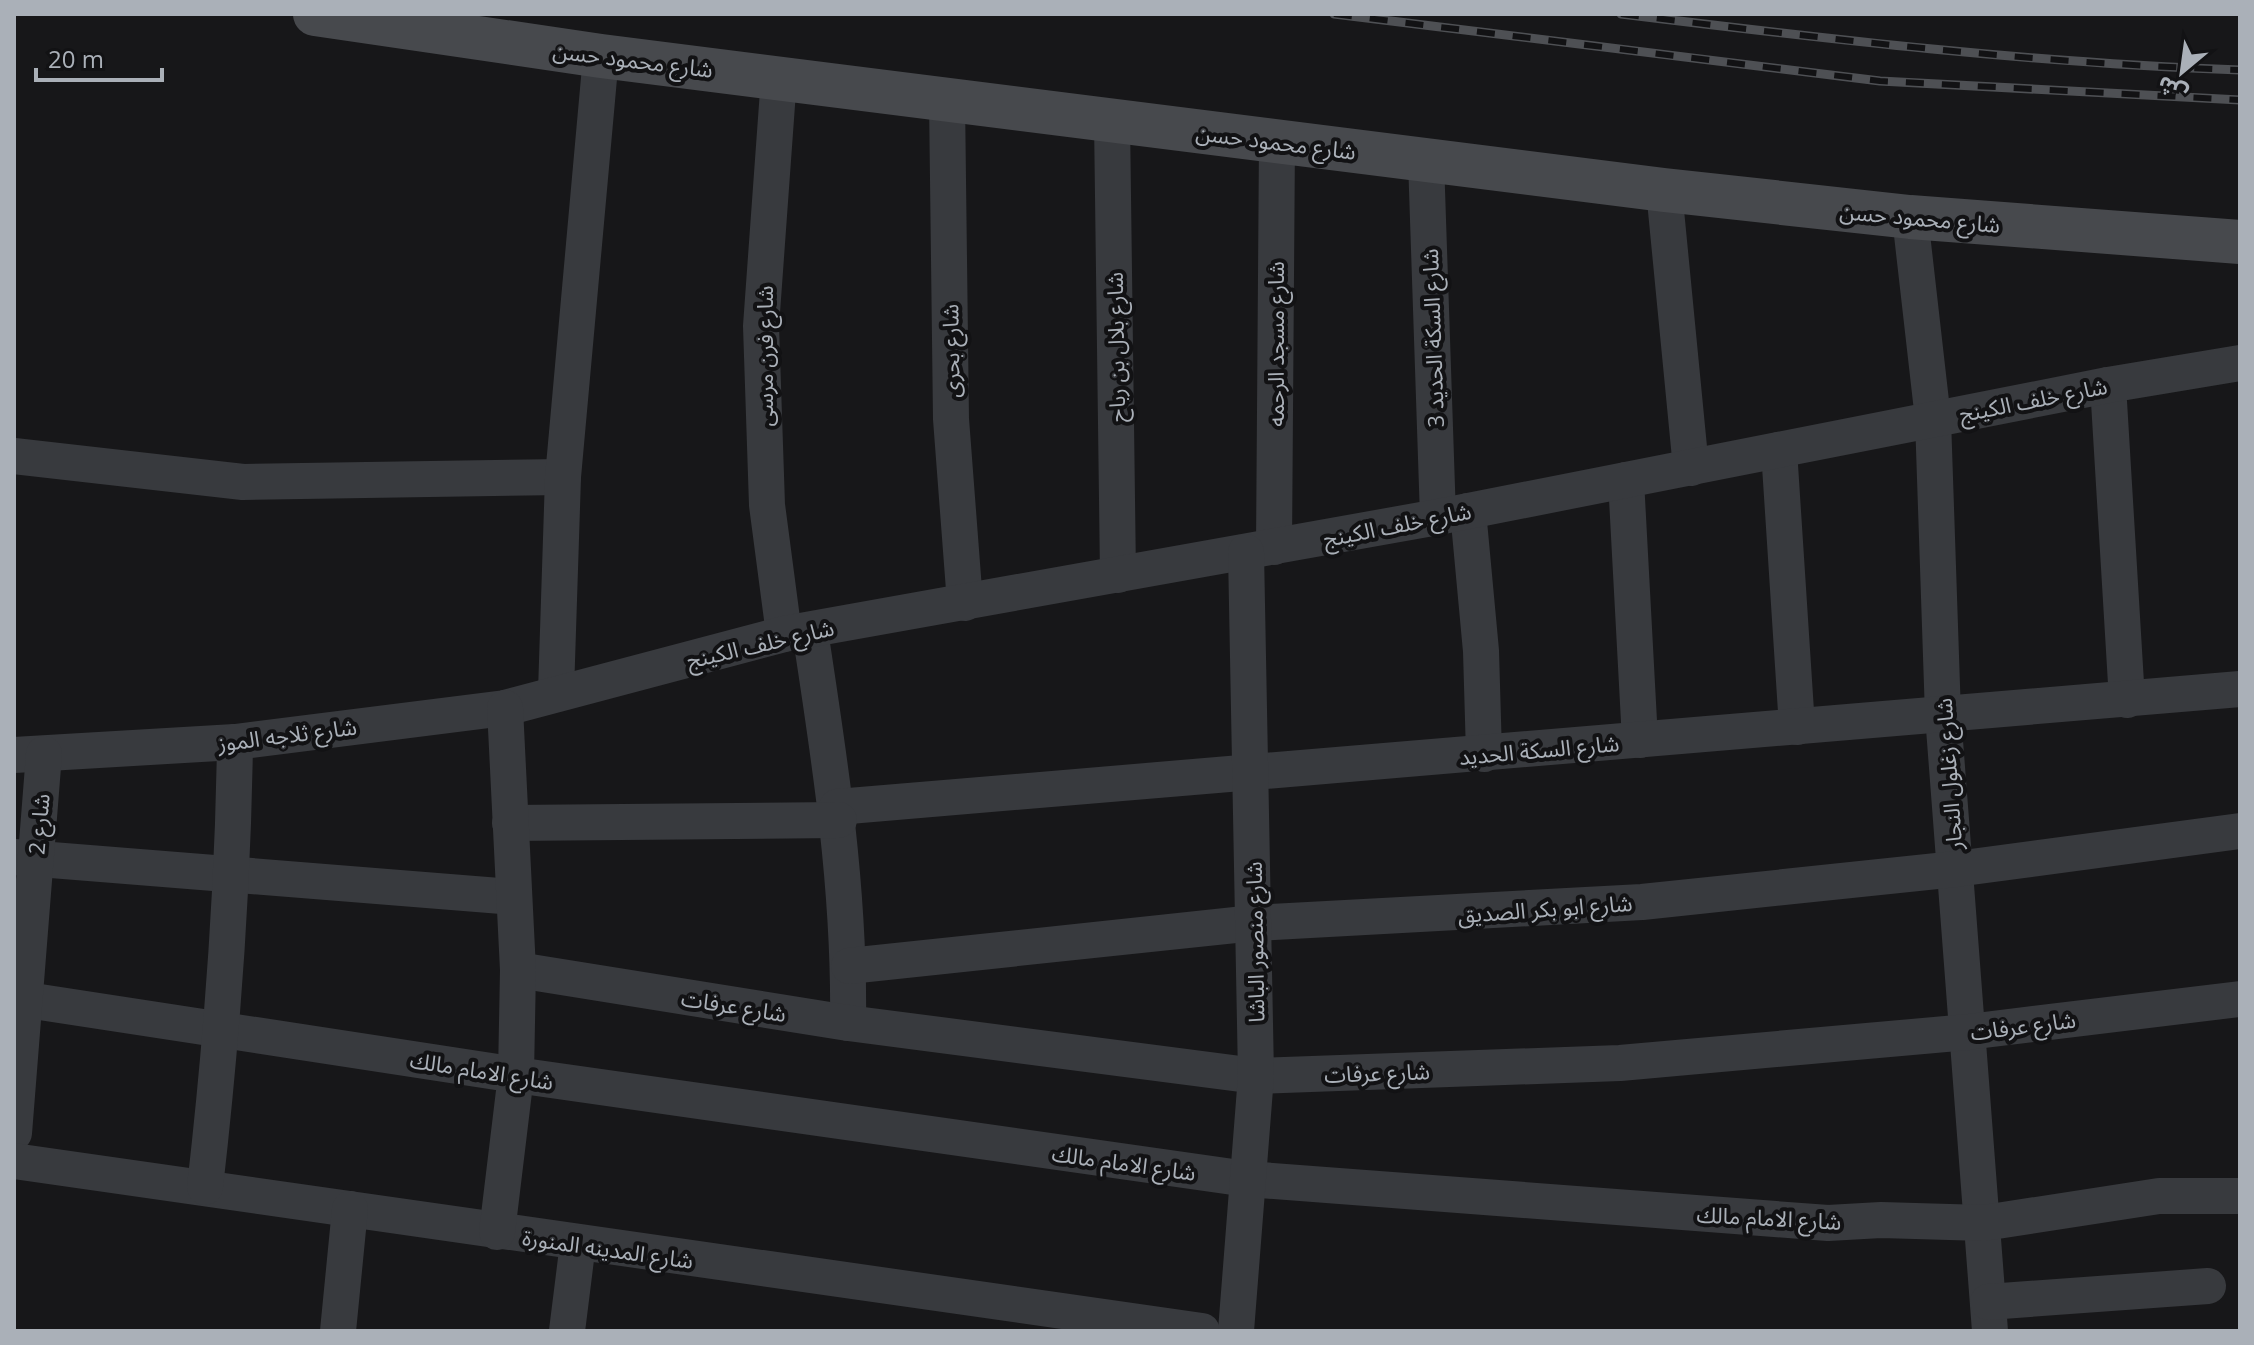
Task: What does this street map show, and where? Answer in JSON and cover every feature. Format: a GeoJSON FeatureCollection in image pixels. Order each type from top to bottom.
{"type":"FeatureCollection","features":[{"type":"Feature","properties":{"kind":"street","name":"شارع محمود حسن"},"geometry":{"type":"LineString","coordinates":[[315,14],[601,56],[1664,190],[1910,217],[2240,242]]}},
{"type":"Feature","properties":{"kind":"street"},"geometry":{"type":"LineString","coordinates":[[556,692],[563,477],[601,56]]}},
{"type":"Feature","properties":{"kind":"street","name":"شارع فرن مرسى"},"geometry":{"type":"LineString","coordinates":[[779,77],[761,326],[767,505],[838,813],[849,966],[848,1023]]}},
{"type":"Feature","properties":{"kind":"street","name":"شارع بحرى"},"geometry":{"type":"LineString","coordinates":[[947,99],[951,419],[965,603]]}},
{"type":"Feature","properties":{"kind":"street","name":"شارع بلال بن رباح"},"geometry":{"type":"LineString","coordinates":[[1112,120],[1118,575]]}},
{"type":"Feature","properties":{"kind":"street","name":"شارع مسجد الرحمه"},"geometry":{"type":"LineString","coordinates":[[1260,550],[1277,140]]}},
{"type":"Feature","properties":{"kind":"street","name":"شارع السكة الحديد 3"},"geometry":{"type":"LineString","coordinates":[[1426,160],[1453,514],[1481,651],[1484,754]]}},
{"type":"Feature","properties":{"kind":"street"},"geometry":{"type":"LineString","coordinates":[[1664,190],[1691,468]]}},
{"type":"Feature","properties":{"kind":"street","name":"شارع زغلول النجار"},"geometry":{"type":"LineString","coordinates":[[1910,217],[1933,419],[1943,715],[1989,1316]]}},
{"type":"Feature","properties":{"kind":"street","name":"شارع خلف الكينج"},"geometry":{"type":"LineString","coordinates":[[556,692],[797,632],[1260,550],[2108,385],[2240,363]]}},
{"type":"Feature","properties":{"kind":"street"},"geometry":{"type":"LineString","coordinates":[[2108,385],[2127,700]]}},
{"type":"Feature","properties":{"kind":"street"},"geometry":{"type":"LineString","coordinates":[[1779,450],[1797,727]]}},
{"type":"Feature","properties":{"kind":"street"},"geometry":{"type":"LineString","coordinates":[[14,456],[243,482],[563,477]]}},
{"type":"Feature","properties":{"kind":"street"},"geometry":{"type":"LineString","coordinates":[[1626,480],[1640,740]]}},
{"type":"Feature","properties":{"kind":"street","name":"شارع منصور الباشا"},"geometry":{"type":"LineString","coordinates":[[1236,1331],[1256,1076],[1252,773],[1260,550]]}},
{"type":"Feature","properties":{"kind":"street","name":"شارع السكة الحديد"},"geometry":{"type":"LineString","coordinates":[[510,823],[838,813],[1252,773],[2240,689]]}},
{"type":"Feature","properties":{"kind":"street","name":"شارع ثلاجه الموز"},"geometry":{"type":"LineString","coordinates":[[29,755],[235,742],[505,708],[556,692]]}},
{"type":"Feature","properties":{"kind":"street"},"geometry":{"type":"LineString","coordinates":[[497,1232],[516,1075],[518,970],[505,708]]}},
{"type":"Feature","properties":{"kind":"street"},"geometry":{"type":"LineString","coordinates":[[205,1187],[223,1030],[234,873],[235,742]]}},
{"type":"Feature","properties":{"kind":"street","name":"شارع 2"},"geometry":{"type":"LineString","coordinates":[[14,1133],[29,755]]}},
{"type":"Feature","properties":{"kind":"street","name":"شارع ابو بكر الصديق"},"geometry":{"type":"LineString","coordinates":[[849,966],[1254,923],[1558,909],[1956,869],[2240,831]]}},
{"type":"Feature","properties":{"kind":"street"},"geometry":{"type":"LineString","coordinates":[[25,858],[513,897]]}},
{"type":"Feature","properties":{"kind":"street","name":"شارع عرفات"},"geometry":{"type":"LineString","coordinates":[[518,970],[848,1023],[1256,1076],[1620,1063],[1968,1032],[2240,999]]}},
{"type":"Feature","properties":{"kind":"street","name":"شارع الامام مالك"},"geometry":{"type":"LineString","coordinates":[[19,999],[516,1075],[1247,1179],[1828,1223],[1881,1220],[1984,1223],[2159,1196],[2240,1196]]}},
{"type":"Feature","properties":{"kind":"street","name":"شارع المدينه المنورة"},"geometry":{"type":"LineString","coordinates":[[14,1161],[1202,1331]]}},
{"type":"Feature","properties":{"kind":"street"},"geometry":{"type":"LineString","coordinates":[[338,1331],[350,1209]]}},
{"type":"Feature","properties":{"kind":"street"},"geometry":{"type":"LineString","coordinates":[[567,1331],[578,1243]]}},
{"type":"Feature","properties":{"kind":"street"},"geometry":{"type":"LineString","coordinates":[[1989,1316],[2208,1286]]}},
{"type":"Feature","properties":{"kind":"railway"},"geometry":{"type":"LineString","coordinates":[[1334,14],[1880,81],[2240,100]]}},
{"type":"Feature","properties":{"kind":"railway"},"geometry":{"type":"LineString","coordinates":[[1621,14],[2007,56],[2240,70]]}}]}
